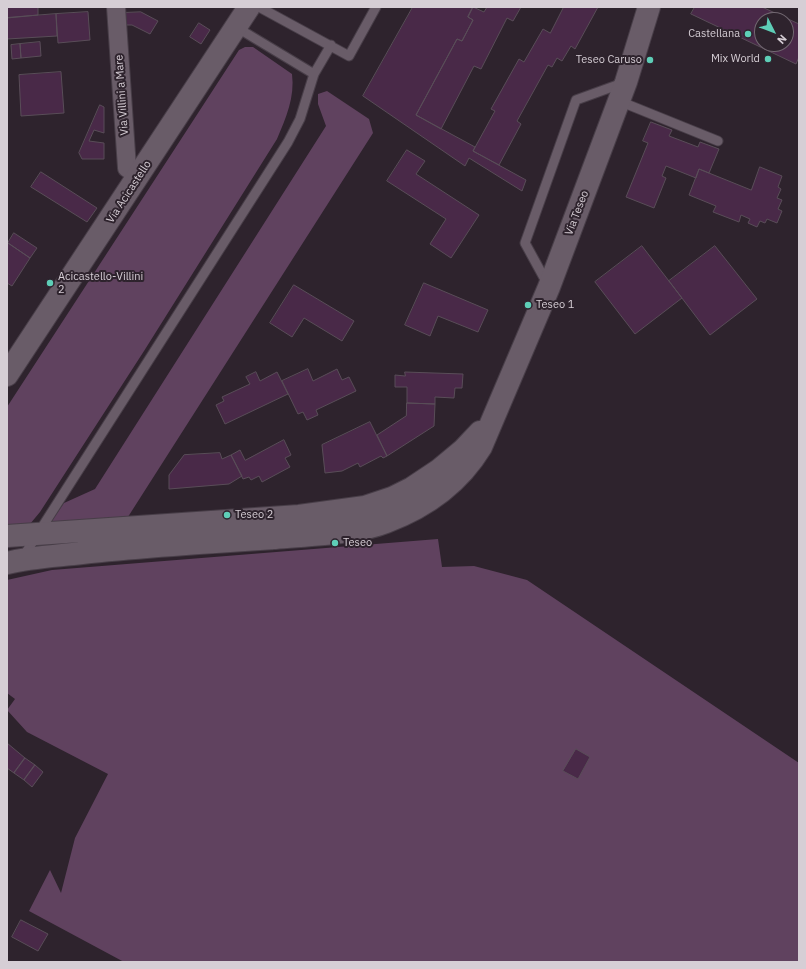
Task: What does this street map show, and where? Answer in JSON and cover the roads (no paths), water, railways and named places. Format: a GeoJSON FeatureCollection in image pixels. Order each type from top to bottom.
{"type":"FeatureCollection","features":[{"type":"Feature","properties":{"kind":"main road","name":"Via Acicastello"},"geometry":{"type":"LineString","coordinates":[[7,376],[249,7]]}},
{"type":"Feature","properties":{"kind":"main road","name":"Via Teseo"},"geometry":{"type":"LineString","coordinates":[[14,562],[107,550],[300,536],[352,530],[384,523],[410,512],[438,496],[456,480],[473,459],[496,415],[549,287],[622,91],[649,7]]}},
{"type":"Feature","properties":{"kind":"main road"},"geometry":{"type":"LineString","coordinates":[[7,536],[299,516],[365,508],[392,498],[412,488],[439,470],[463,450],[496,415]]}},
{"type":"Feature","properties":{"kind":"street","name":"Via Villini a Mare"},"geometry":{"type":"LineString","coordinates":[[116,7],[127,168],[139,176]]}},
{"type":"Feature","properties":{"kind":"lane"},"geometry":{"type":"LineString","coordinates":[[259,7],[349,56],[376,7]]}},
{"type":"Feature","properties":{"kind":"lane"},"geometry":{"type":"LineString","coordinates":[[236,27],[314,74]]}},
{"type":"Feature","properties":{"kind":"lane"},"geometry":{"type":"LineString","coordinates":[[14,562],[38,534],[288,142],[300,119],[314,74],[331,45]]}},
{"type":"Feature","properties":{"kind":"lane"},"geometry":{"type":"LineString","coordinates":[[549,287],[525,243],[576,100],[622,91],[718,142]]}},
{"type":"Feature","properties":{"kind":"place","name":"Castellana"},"geometry":{"type":"Point","coordinates":[748,34]}},
{"type":"Feature","properties":{"kind":"place","name":"Mix World"},"geometry":{"type":"Point","coordinates":[768,59]}},
{"type":"Feature","properties":{"kind":"place","name":"Teseo Caruso"},"geometry":{"type":"Point","coordinates":[650,60]}},
{"type":"Feature","properties":{"kind":"place","name":"Acicastello-Villini 2"},"geometry":{"type":"Point","coordinates":[50,283]}},
{"type":"Feature","properties":{"kind":"place","name":"Teseo 1"},"geometry":{"type":"Point","coordinates":[528,305]}},
{"type":"Feature","properties":{"kind":"place","name":"Teseo 2"},"geometry":{"type":"Point","coordinates":[227,515]}},
{"type":"Feature","properties":{"kind":"place","name":"Teseo"},"geometry":{"type":"Point","coordinates":[335,543]}}]}
